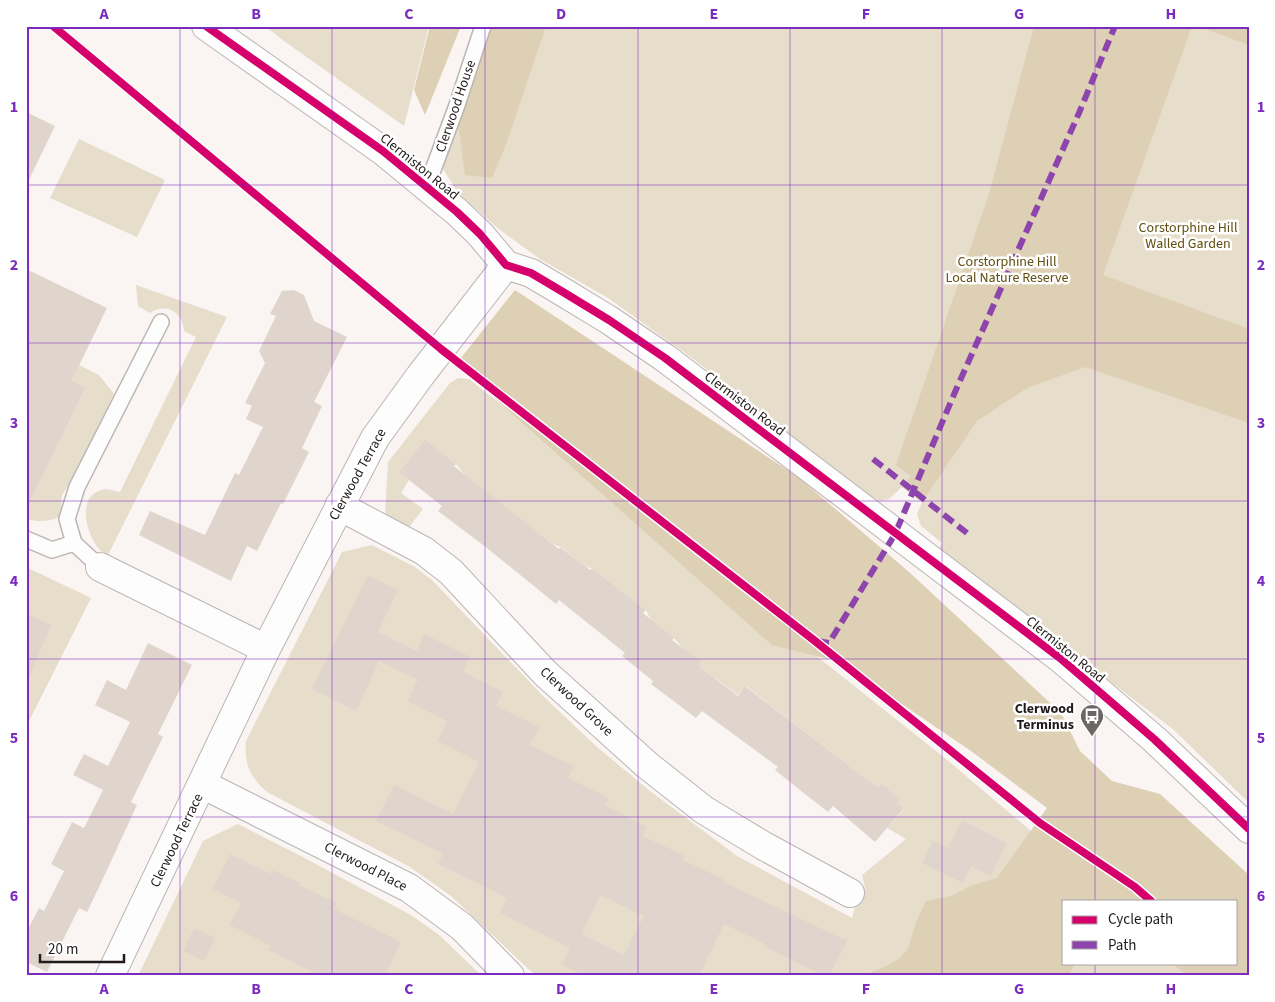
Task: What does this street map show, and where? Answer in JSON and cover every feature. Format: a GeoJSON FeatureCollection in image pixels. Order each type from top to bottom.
{"type":"FeatureCollection","features":[{"type":"Feature","properties":{"kind":"street","name":"Clermiston Road"},"geometry":{"type":"LineString","coordinates":[[206,26],[384,151],[427,186],[480,234],[506,265],[530,273],[563,292],[665,358],[1060,658],[1154,739],[1249,829]]}},
{"type":"Feature","properties":{"kind":"street","name":"Clerwood Terrace"},"geometry":{"type":"LineString","coordinates":[[110,976],[266,649],[338,506],[375,438],[420,376],[506,265]]}},
{"type":"Feature","properties":{"kind":"street","name":"Clerwood Grove"},"geometry":{"type":"LineString","coordinates":[[338,506],[424,551],[451,572],[546,673],[647,765],[704,810],[838,881]]}},
{"type":"Feature","properties":{"kind":"street"},"geometry":{"type":"LineString","coordinates":[[100,567],[266,649]]}},
{"type":"Feature","properties":{"kind":"street","name":"Clerwood Place"},"geometry":{"type":"LineString","coordinates":[[202,784],[409,888],[462,927],[510,976]]}},
{"type":"Feature","properties":{"kind":"lane","name":"Clerwood House"},"geometry":{"type":"LineString","coordinates":[[427,186],[456,108],[482,26]]}},
{"type":"Feature","properties":{"kind":"lane"},"geometry":{"type":"LineString","coordinates":[[100,567],[74,543],[67,519],[77,488],[161,322]]}},
{"type":"Feature","properties":{"kind":"lane"},"geometry":{"type":"LineString","coordinates":[[26,539],[52,550],[74,543]]}},
{"type":"Feature","properties":{"kind":"green space"},"geometry":{"type":"Polygon","coordinates":[[[265,26],[429,26],[404,126],[284,41],[265,26]]]}},
{"type":"Feature","properties":{"kind":"green space"},"geometry":{"type":"Polygon","coordinates":[[[430,26],[461,26],[425,115],[414,90],[430,26]]]}},
{"type":"Feature","properties":{"kind":"green space","name":"Corstorphine Hill Local Nature Reserve"},"geometry":{"type":"Polygon","coordinates":[[[483,26],[1249,26],[1249,803],[1174,730],[938,550],[942,543],[921,526],[917,514],[922,502],[902,487],[889,499],[880,501],[868,495],[829,467],[696,361],[608,298],[540,259],[500,230],[459,194],[443,169],[456,108],[483,26]]]}},
{"type":"Feature","properties":{"kind":"green space"},"geometry":{"type":"Polygon","coordinates":[[[483,26],[546,26],[507,142],[492,178],[465,175],[456,108],[483,26]]]}},
{"type":"Feature","properties":{"kind":"green space"},"geometry":{"type":"Polygon","coordinates":[[[1034,26],[1192,26],[1103,275],[1249,329],[1249,423],[1085,367],[1027,388],[977,421],[922,502],[902,487],[911,476],[896,465],[989,194],[1034,26]]]}},
{"type":"Feature","properties":{"kind":"green space"},"geometry":{"type":"Polygon","coordinates":[[[1197,26],[1249,26],[1249,45],[1197,26]]]}},
{"type":"Feature","properties":{"kind":"green space"},"geometry":{"type":"Polygon","coordinates":[[[79,139],[165,180],[137,237],[50,198],[79,139]]]}},
{"type":"Feature","properties":{"kind":"green space"},"geometry":{"type":"Polygon","coordinates":[[[136,285],[227,317],[108,555],[100,550],[91,535],[86,517],[88,501],[93,494],[101,490],[108,489],[120,492],[196,337],[184,331],[181,319],[173,311],[162,308],[150,313],[138,306],[136,285]]]}},
{"type":"Feature","properties":{"kind":"green space"},"geometry":{"type":"Polygon","coordinates":[[[515,290],[798,477],[909,572],[1061,713],[1080,751],[1112,781],[1160,794],[1249,875],[1249,976],[1188,976],[1172,964],[1238,964],[1238,900],[1062,900],[1062,964],[1075,964],[1068,976],[862,976],[900,958],[908,949],[916,922],[926,901],[951,896],[973,885],[997,878],[1047,808],[971,751],[840,662],[772,645],[456,364],[515,290]]]}},
{"type":"Feature","properties":{"kind":"green space"},"geometry":{"type":"Polygon","coordinates":[[[79,365],[99,375],[114,394],[77,472],[62,495],[60,517],[43,521],[26,519],[26,510],[86,387],[72,380],[79,365]]]}},
{"type":"Feature","properties":{"kind":"green space"},"geometry":{"type":"Polygon","coordinates":[[[458,378],[469,379],[946,759],[1031,831],[970,928],[1004,976],[536,976],[451,896],[410,867],[267,792],[256,781],[247,764],[246,741],[342,552],[372,545],[415,567],[432,580],[545,698],[597,747],[650,791],[737,856],[852,918],[865,887],[862,875],[906,839],[887,828],[904,809],[897,803],[746,686],[738,695],[699,666],[674,638],[651,620],[646,610],[592,568],[586,567],[561,547],[553,544],[521,520],[466,476],[456,464],[425,439],[399,472],[409,480],[401,493],[423,509],[409,527],[385,515],[388,462],[450,383],[458,378]]]}},
{"type":"Feature","properties":{"kind":"green space"},"geometry":{"type":"Polygon","coordinates":[[[26,567],[91,598],[26,727],[26,567]]]}},
{"type":"Feature","properties":{"kind":"green space"},"geometry":{"type":"Polygon","coordinates":[[[238,824],[411,915],[438,934],[482,976],[138,976],[203,841],[238,824]]]}},
{"type":"Feature","properties":{"kind":"green space"},"geometry":{"type":"Polygon","coordinates":[[[1062,963],[1181,964],[1195,976],[1006,976],[1062,963]]]}},
{"type":"Feature","properties":{"kind":"building"},"geometry":{"type":"Polygon","coordinates":[[[26,112],[55,126],[26,186],[26,112]]]}},
{"type":"Feature","properties":{"kind":"building"},"geometry":{"type":"Polygon","coordinates":[[[26,269],[107,308],[72,380],[86,387],[26,510],[26,269]]]}},
{"type":"Feature","properties":{"kind":"building"},"geometry":{"type":"Polygon","coordinates":[[[294,290],[304,295],[314,321],[347,337],[314,402],[322,406],[302,448],[309,452],[257,551],[247,546],[231,581],[139,535],[150,511],[205,535],[235,473],[239,475],[263,427],[246,419],[252,406],[245,403],[265,363],[259,351],[276,316],[270,314],[282,291],[294,290]]]}},
{"type":"Feature","properties":{"kind":"building"},"geometry":{"type":"Polygon","coordinates":[[[425,439],[456,464],[454,466],[559,549],[560,547],[590,570],[592,568],[646,610],[643,613],[674,638],[672,640],[702,662],[699,666],[738,696],[745,686],[878,788],[882,784],[900,800],[897,803],[904,808],[875,842],[833,806],[828,812],[775,770],[778,767],[702,711],[696,718],[651,684],[653,681],[622,656],[625,653],[559,600],[556,604],[438,511],[442,506],[399,472],[425,439]]]}},
{"type":"Feature","properties":{"kind":"building"},"geometry":{"type":"Polygon","coordinates":[[[368,575],[398,590],[378,632],[417,651],[424,634],[470,657],[463,672],[503,692],[496,706],[539,727],[530,745],[574,766],[568,778],[609,798],[605,805],[647,827],[643,836],[685,856],[683,860],[725,880],[724,882],[847,941],[829,976],[824,976],[724,924],[699,976],[585,976],[562,965],[570,948],[500,913],[507,898],[438,864],[443,854],[376,821],[394,785],[453,814],[479,762],[438,741],[447,721],[407,701],[418,680],[379,661],[356,711],[312,689],[368,575]],[[600,895],[582,934],[624,955],[644,916],[600,895]]]}},
{"type":"Feature","properties":{"kind":"building"},"geometry":{"type":"Polygon","coordinates":[[[26,613],[51,625],[27,683],[26,683],[26,613]]]}},
{"type":"Feature","properties":{"kind":"building"},"geometry":{"type":"Polygon","coordinates":[[[148,643],[192,665],[158,734],[163,737],[131,802],[137,805],[100,885],[87,912],[79,908],[47,972],[26,962],[26,933],[39,908],[44,911],[64,871],[51,864],[72,822],[84,828],[103,790],[73,775],[84,754],[108,766],[130,722],[95,705],[107,680],[126,690],[148,643]]]}},
{"type":"Feature","properties":{"kind":"building"},"geometry":{"type":"Polygon","coordinates":[[[962,820],[1007,843],[991,876],[971,866],[963,883],[922,863],[933,841],[948,848],[962,820]]]}},
{"type":"Feature","properties":{"kind":"building"},"geometry":{"type":"Polygon","coordinates":[[[230,854],[271,874],[273,870],[300,883],[299,885],[337,903],[334,909],[401,942],[385,976],[321,976],[269,950],[271,946],[230,925],[241,903],[213,889],[230,854]]]}},
{"type":"Feature","properties":{"kind":"building"},"geometry":{"type":"Polygon","coordinates":[[[194,928],[215,938],[204,961],[183,951],[194,928]]]}},
{"type":"Feature","properties":{"kind":"marked path"},"geometry":{"type":"LineString","coordinates":[[817,641],[829,643],[895,534],[955,392],[1079,113],[1115,26]]}},
{"type":"Feature","properties":{"kind":"marked path"},"geometry":{"type":"LineString","coordinates":[[873,459],[967,533]]}},
{"type":"Feature","properties":{"kind":"cycle path"},"geometry":{"type":"LineString","coordinates":[[53,26],[441,349],[815,641],[1040,823],[1135,887],[1150,900]]}},
{"type":"Feature","properties":{"kind":"cycle path"},"geometry":{"type":"LineString","coordinates":[[206,26],[383,151],[457,212],[480,234],[506,265],[531,273],[609,320],[665,358],[1060,658],[1154,739],[1249,829]]}},
{"type":"Feature","properties":{"kind":"place","name":"Clerwood Terminus"},"geometry":{"type":"Point","coordinates":[1092,737]}},
{"type":"Feature","properties":{"kind":"park label","name":"Corstorphine Hill Walled Garden"},"geometry":{"type":"Point","coordinates":[1188,236]}}]}
